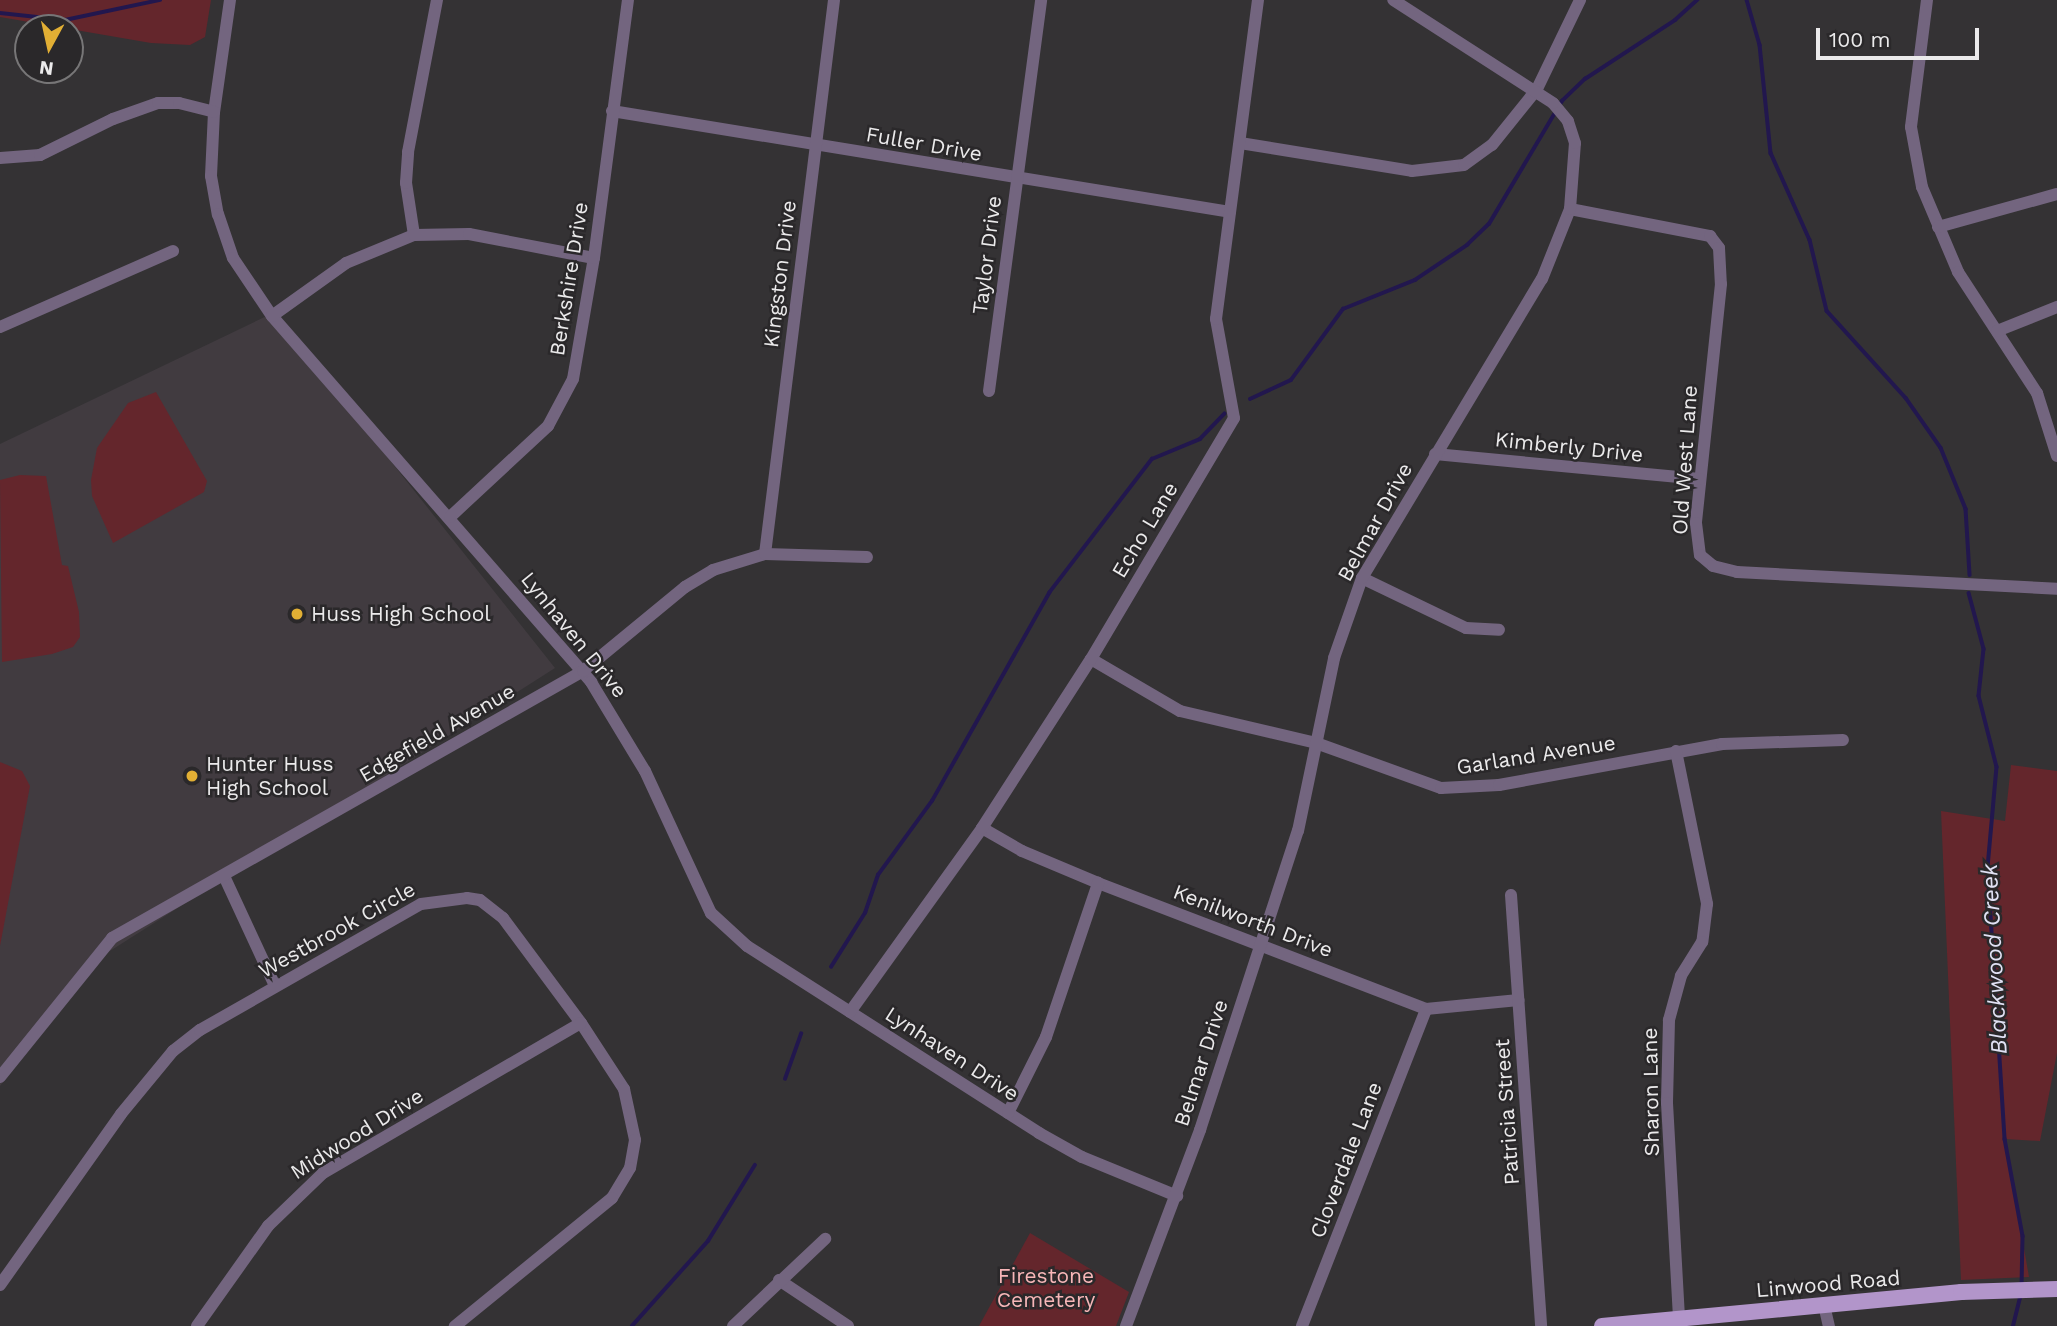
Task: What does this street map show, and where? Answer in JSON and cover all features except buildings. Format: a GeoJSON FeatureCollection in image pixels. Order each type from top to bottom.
{"type":"FeatureCollection","features":[{"type":"Feature","properties":{"kind":"main road","name":"Linwood Road"},"geometry":{"type":"LineString","coordinates":[[1602,1326],[1824,1305],[2050,1289]]}},
{"type":"Feature","properties":{"kind":"street","name":"Lynhaven Drive"},"geometry":{"type":"LineString","coordinates":[[230,0],[214,112],[211,176],[218,214],[233,258],[272,316],[583,671],[645,771],[711,913],[747,946],[1008,1113],[1082,1157],[1177,1196]]}},
{"type":"Feature","properties":{"kind":"street"},"geometry":{"type":"LineString","coordinates":[[414,235],[408,208],[408,152],[437,0]]}},
{"type":"Feature","properties":{"kind":"street","name":"Berkshire Drive"},"geometry":{"type":"LineString","coordinates":[[450,517],[524,451],[559,412],[581,345],[628,0]]}},
{"type":"Feature","properties":{"kind":"street","name":"Kingston Drive"},"geometry":{"type":"LineString","coordinates":[[765,554],[834,0]]}},
{"type":"Feature","properties":{"kind":"street","name":"Taylor Drive"},"geometry":{"type":"LineString","coordinates":[[989,391],[1041,0]]}},
{"type":"Feature","properties":{"kind":"street","name":"Echo Lane"},"geometry":{"type":"LineString","coordinates":[[850,1012],[982,828],[1091,659],[1234,418],[1227,369],[1216,339],[1258,0]]}},
{"type":"Feature","properties":{"kind":"street","name":"Belmar Drive"},"geometry":{"type":"LineString","coordinates":[[1126,1326],[1177,1196],[1298,831],[1334,657],[1362,578],[1542,279],[1570,209],[1574,140],[1568,121],[1553,103],[1537,89],[1393,0]]}},
{"type":"Feature","properties":{"kind":"street"},"geometry":{"type":"LineString","coordinates":[[1240,142],[1412,171],[1447,170],[1479,157],[1537,89],[1580,0]]}},
{"type":"Feature","properties":{"kind":"street"},"geometry":{"type":"LineString","coordinates":[[1927,0],[1912,138],[1922,187],[1967,288],[2037,393],[2057,456]]}},
{"type":"Feature","properties":{"kind":"street"},"geometry":{"type":"LineString","coordinates":[[0,158],[40,155],[113,119],[158,103],[178,103],[214,112]]}},
{"type":"Feature","properties":{"kind":"street","name":"Fuller Drive"},"geometry":{"type":"LineString","coordinates":[[612,111],[1230,212]]}},
{"type":"Feature","properties":{"kind":"street"},"geometry":{"type":"LineString","coordinates":[[1938,227],[2057,194]]}},
{"type":"Feature","properties":{"kind":"street","name":"Old West Lane"},"geometry":{"type":"LineString","coordinates":[[1570,209],[1710,236],[1719,248],[1721,284],[1696,523],[1700,555],[1713,566],[1737,572],[2057,589]]}},
{"type":"Feature","properties":{"kind":"street"},"geometry":{"type":"LineString","coordinates":[[272,316],[346,263],[414,235],[469,234],[594,258]]}},
{"type":"Feature","properties":{"kind":"street"},"geometry":{"type":"LineString","coordinates":[[0,327],[173,251]]}},
{"type":"Feature","properties":{"kind":"street"},"geometry":{"type":"LineString","coordinates":[[1997,331],[2057,307]]}},
{"type":"Feature","properties":{"kind":"street","name":"Kimberly Drive"},"geometry":{"type":"LineString","coordinates":[[1435,454],[1700,479]]}},
{"type":"Feature","properties":{"kind":"street","name":"Edgefield Avenue"},"geometry":{"type":"LineString","coordinates":[[0,1077],[112,939],[583,671],[685,587],[713,570],[765,554],[867,557]]}},
{"type":"Feature","properties":{"kind":"street"},"geometry":{"type":"LineString","coordinates":[[1362,578],[1466,628],[1499,630]]}},
{"type":"Feature","properties":{"kind":"street","name":"Garland Avenue"},"geometry":{"type":"LineString","coordinates":[[1091,659],[1180,711],[1316,743],[1421,783],[1461,789],[1676,751],[1782,739],[1843,740]]}},
{"type":"Feature","properties":{"kind":"street","name":"Sharon Lane"},"geometry":{"type":"LineString","coordinates":[[1676,751],[1707,904],[1702,942],[1681,976],[1669,1020],[1667,1102],[1679,1319]]}},
{"type":"Feature","properties":{"kind":"street","name":"Kenilworth Drive"},"geometry":{"type":"LineString","coordinates":[[982,828],[1022,851],[1098,883],[1426,1009],[1519,1000]]}},
{"type":"Feature","properties":{"kind":"street"},"geometry":{"type":"LineString","coordinates":[[223,876],[275,986]]}},
{"type":"Feature","properties":{"kind":"street"},"geometry":{"type":"LineString","coordinates":[[1008,1113],[1046,1037],[1098,883]]}},
{"type":"Feature","properties":{"kind":"street","name":"Patricia Street"},"geometry":{"type":"LineString","coordinates":[[1511,895],[1541,1326]]}},
{"type":"Feature","properties":{"kind":"street","name":"Westbrook Circle"},"geometry":{"type":"LineString","coordinates":[[0,1285],[148,1077],[200,1030],[421,904],[467,898],[480,900],[503,918],[581,1023],[631,1104],[635,1140],[630,1168],[602,1208],[455,1326]]}},
{"type":"Feature","properties":{"kind":"street","name":"Cloverdale Lane"},"geometry":{"type":"LineString","coordinates":[[1302,1326],[1426,1009]]}},
{"type":"Feature","properties":{"kind":"street","name":"Midwood Drive"},"geometry":{"type":"LineString","coordinates":[[197,1326],[268,1226],[323,1173],[581,1023]]}},
{"type":"Feature","properties":{"kind":"street"},"geometry":{"type":"LineString","coordinates":[[733,1326],[779,1280],[825,1240]]}},
{"type":"Feature","properties":{"kind":"street"},"geometry":{"type":"LineString","coordinates":[[779,1280],[848,1326]]}},
{"type":"Feature","properties":{"kind":"street"},"geometry":{"type":"LineString","coordinates":[[1824,1305],[1829,1326]]}},
{"type":"Feature","properties":{"kind":"shaded area","name":"Hunter Huss High School"},"geometry":{"type":"Polygon","coordinates":[[[273,313],[555,668],[99,958],[0,1086],[0,444],[273,313]]]}},
{"type":"Feature","properties":{"kind":"green space"},"geometry":{"type":"Polygon","coordinates":[[[0,0],[211,0],[205,37],[190,45],[151,43],[84,31],[84,14],[14,14],[14,19],[0,17],[0,0]]]}},
{"type":"Feature","properties":{"kind":"green space"},"geometry":{"type":"Polygon","coordinates":[[[156,392],[207,481],[204,492],[113,543],[92,496],[91,480],[97,448],[128,403],[156,392]]]}},
{"type":"Feature","properties":{"kind":"green space"},"geometry":{"type":"Polygon","coordinates":[[[20,475],[46,476],[62,565],[68,566],[79,612],[80,637],[73,647],[52,654],[2,662],[0,480],[20,475]]]}},
{"type":"Feature","properties":{"kind":"green space"},"geometry":{"type":"Polygon","coordinates":[[[0,762],[22,771],[30,786],[0,946],[0,762]]]}},
{"type":"Feature","properties":{"kind":"green space"},"geometry":{"type":"Polygon","coordinates":[[[2011,765],[2057,771],[2057,1053],[2040,1141],[2005,1139],[2029,1277],[1961,1280],[1941,811],[2005,821],[2011,765]]]}},
{"type":"Feature","properties":{"kind":"green space","name":"Firestone Cemetery"},"geometry":{"type":"Polygon","coordinates":[[[1030,1233],[1129,1292],[1116,1326],[979,1326],[1030,1233]]]}},
{"type":"Feature","properties":{"kind":"waterway"},"geometry":{"type":"LineString","coordinates":[[0,13],[65,20],[160,0]]}},
{"type":"Feature","properties":{"kind":"waterway"},"geometry":{"type":"LineString","coordinates":[[1250,399],[1291,380],[1343,309],[1415,280],[1467,245],[1489,224],[1562,101],[1585,79],[1675,20],[1697,0]]}},
{"type":"Feature","properties":{"kind":"waterway","name":"Blackwood Creek"},"geometry":{"type":"LineString","coordinates":[[1747,0],[1760,45],[1771,153],[1810,240],[1827,311],[1906,398],[1941,448],[1966,509],[1970,575]]}},
{"type":"Feature","properties":{"kind":"waterway"},"geometry":{"type":"LineString","coordinates":[[831,967],[865,913],[878,875],[932,801],[1049,593],[1152,459],[1200,439],[1224,414]]}},
{"type":"Feature","properties":{"kind":"waterway","name":"Blackwood Creek"},"geometry":{"type":"LineString","coordinates":[[1969,593],[1984,649],[1979,696],[1997,767],[1988,868],[2005,1139],[2023,1236],[2022,1287]]}},
{"type":"Feature","properties":{"kind":"waterway"},"geometry":{"type":"LineString","coordinates":[[785,1079],[801,1034]]}},
{"type":"Feature","properties":{"kind":"waterway"},"geometry":{"type":"LineString","coordinates":[[632,1326],[708,1241],[755,1165]]}},
{"type":"Feature","properties":{"kind":"waterway","name":"Blackwood Creek"},"geometry":{"type":"LineString","coordinates":[[2013,1326],[2021,1294]]}},
{"type":"Feature","properties":{"kind":"place","name":"Huss High School"},"geometry":{"type":"Point","coordinates":[297,614]}},
{"type":"Feature","properties":{"kind":"place","name":"Hunter Huss High School"},"geometry":{"type":"Point","coordinates":[192,776]}}]}
